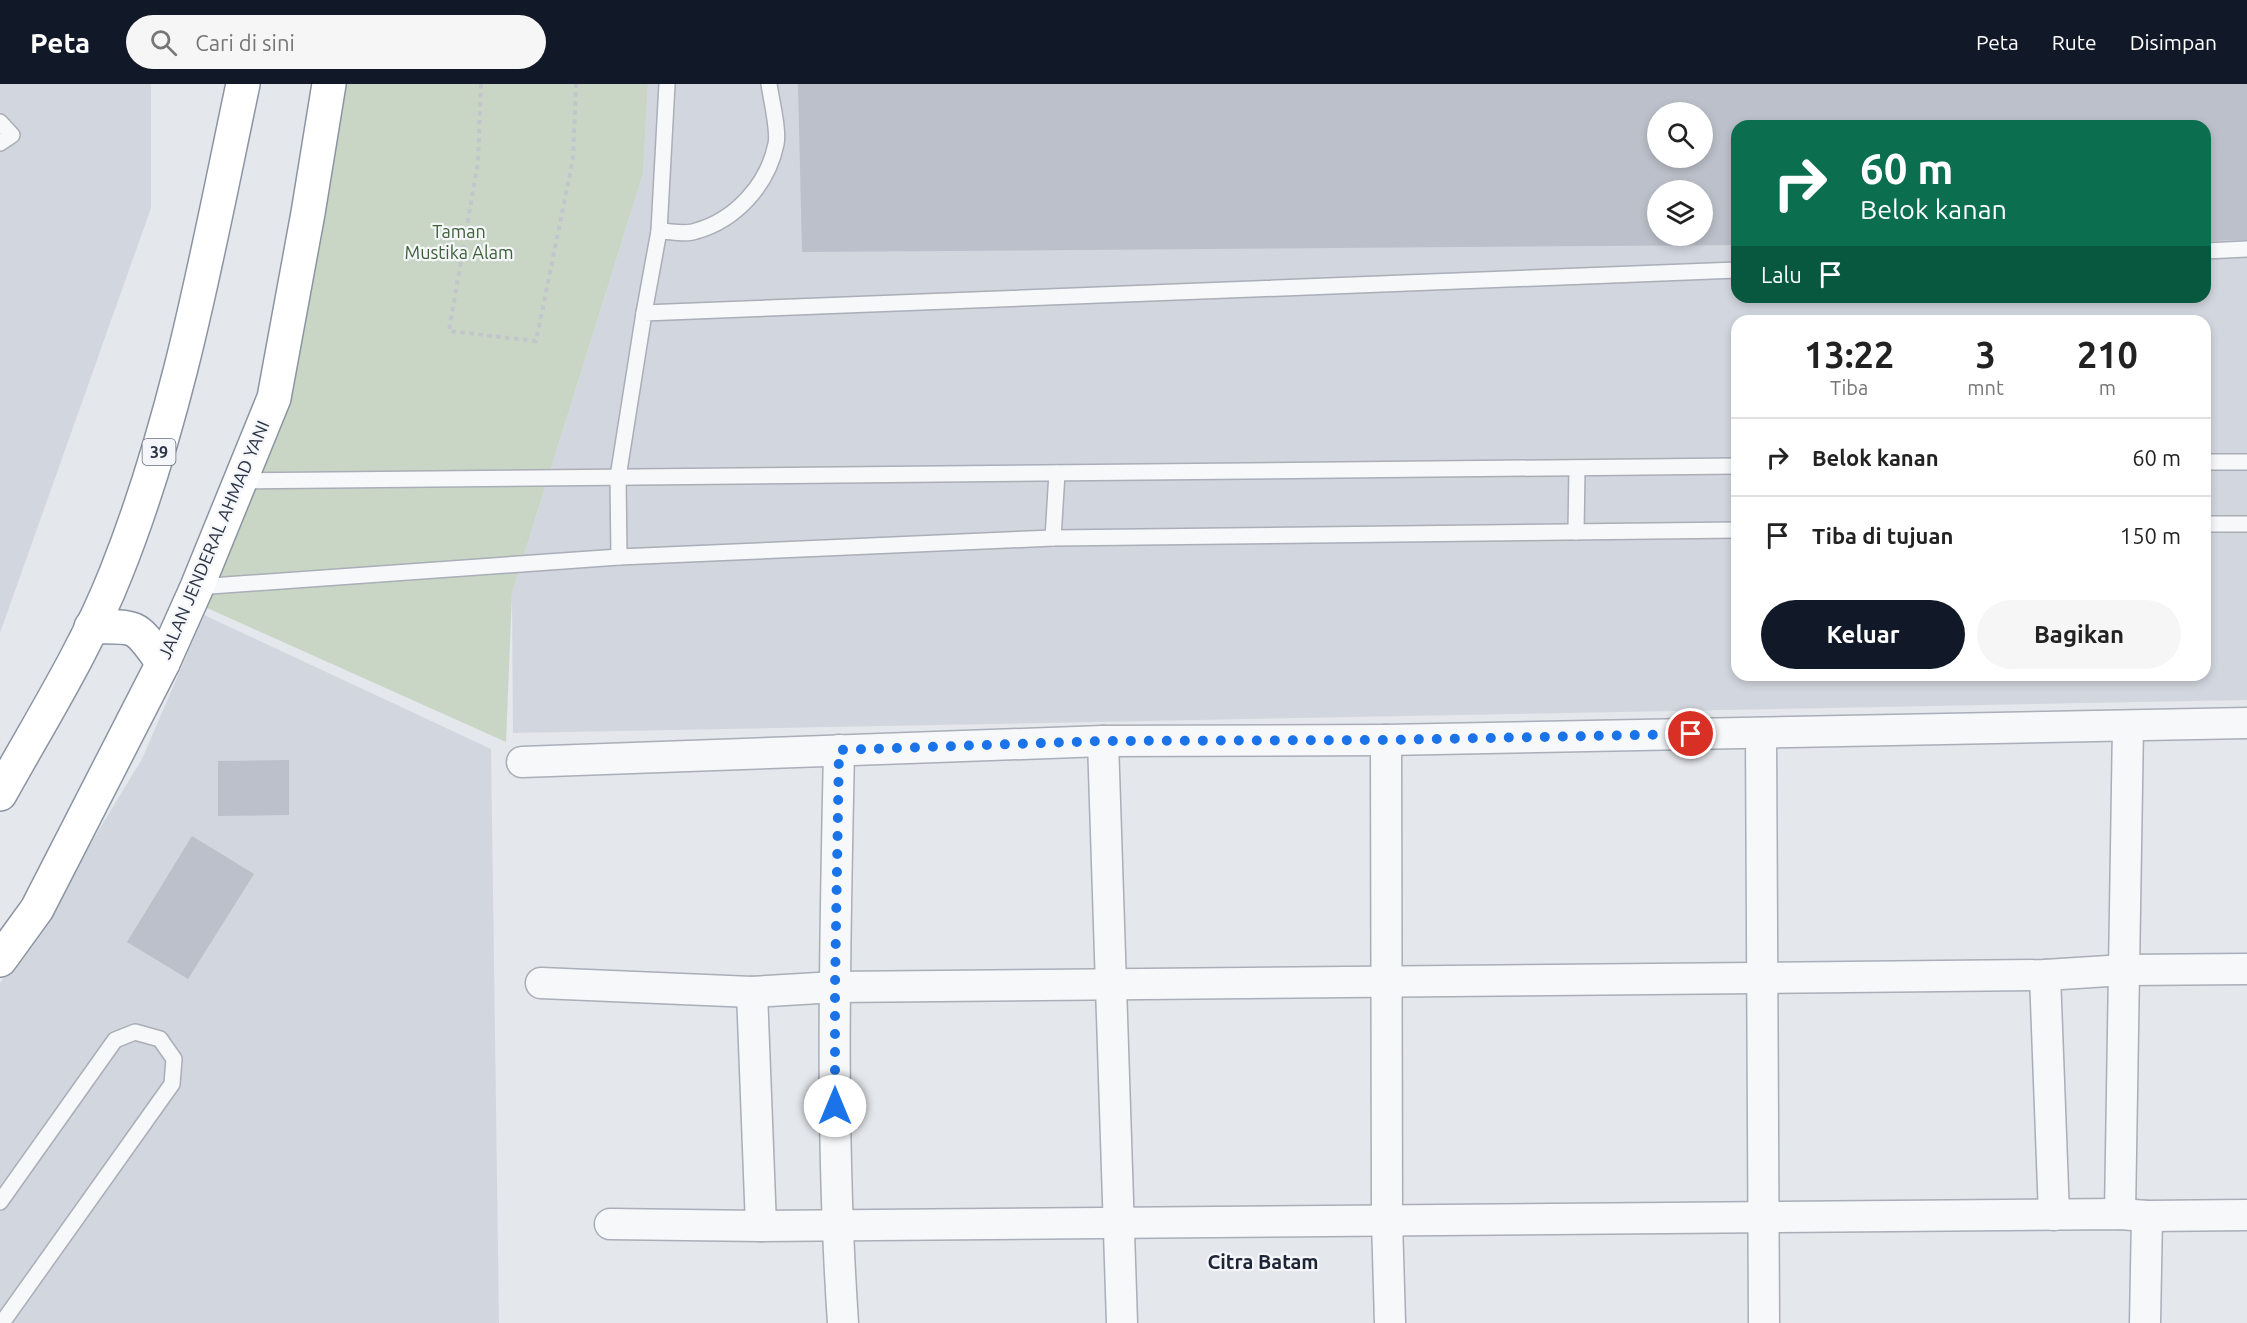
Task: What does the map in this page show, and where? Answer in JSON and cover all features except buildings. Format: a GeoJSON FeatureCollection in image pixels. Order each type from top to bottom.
{"type":"FeatureCollection","features":[{"type":"Feature","properties":{"kind":"highway","name":"39"},"geometry":{"type":"LineString","coordinates":[[0,794],[92,627],[116,574],[154,471],[187,350],[243,84]]}},
{"type":"Feature","properties":{"kind":"highway","name":"JALAN JENDERAL AHMAD YANI"},"geometry":{"type":"LineString","coordinates":[[0,960],[37,909],[163,663],[197,587],[274,398],[329,84]]}},
{"type":"Feature","properties":{"kind":"highway"},"geometry":{"type":"LineString","coordinates":[[92,627],[127,626],[141,632],[163,663]]}},
{"type":"Feature","properties":{"kind":"street"},"geometry":{"type":"LineString","coordinates":[[522,762],[1103,741],[1386,740],[2247,723]]}},
{"type":"Feature","properties":{"kind":"street"},"geometry":{"type":"LineString","coordinates":[[2128,726],[2124,970],[2134,1215],[2145,1323]]}},
{"type":"Feature","properties":{"kind":"street"},"geometry":{"type":"LineString","coordinates":[[1761,733],[1764,1323]]}},
{"type":"Feature","properties":{"kind":"street"},"geometry":{"type":"LineString","coordinates":[[1386,740],[1386,1220],[1390,1323]]}},
{"type":"Feature","properties":{"kind":"street"},"geometry":{"type":"LineString","coordinates":[[1103,741],[1122,1323]]}},
{"type":"Feature","properties":{"kind":"street"},"geometry":{"type":"LineString","coordinates":[[839,750],[835,987],[836,1225],[843,1323]]}},
{"type":"Feature","properties":{"kind":"street"},"geometry":{"type":"LineString","coordinates":[[541,983],[752,992],[835,987],[2045,975],[2124,970],[2247,969]]}},
{"type":"Feature","properties":{"kind":"street"},"geometry":{"type":"LineString","coordinates":[[2045,975],[2054,1215]]}},
{"type":"Feature","properties":{"kind":"street"},"geometry":{"type":"LineString","coordinates":[[752,992],[760,1226]]}},
{"type":"Feature","properties":{"kind":"street"},"geometry":{"type":"LineString","coordinates":[[610,1224],[760,1226],[2247,1215]]}},
{"type":"Feature","properties":{"kind":"lane"},"geometry":{"type":"LineString","coordinates":[[619,557],[618,477],[659,231],[667,84]]}},
{"type":"Feature","properties":{"kind":"lane"},"geometry":{"type":"LineString","coordinates":[[659,231],[694,232],[725,219],[748,199],[766,173],[777,141],[770,84]]}},
{"type":"Feature","properties":{"kind":"lane"},"geometry":{"type":"LineString","coordinates":[[0,122],[12,135],[0,143]]}},
{"type":"Feature","properties":{"kind":"lane"},"geometry":{"type":"LineString","coordinates":[[2211,251],[2247,249]]}},
{"type":"Feature","properties":{"kind":"lane"},"geometry":{"type":"LineString","coordinates":[[644,313],[1731,270]]}},
{"type":"Feature","properties":{"kind":"lane"},"geometry":{"type":"LineString","coordinates":[[2211,462],[2247,462]]}},
{"type":"Feature","properties":{"kind":"lane"},"geometry":{"type":"LineString","coordinates":[[240,481],[1731,466]]}},
{"type":"Feature","properties":{"kind":"lane"},"geometry":{"type":"LineString","coordinates":[[1576,532],[1577,468]]}},
{"type":"Feature","properties":{"kind":"lane"},"geometry":{"type":"LineString","coordinates":[[1053,538],[1057,473]]}},
{"type":"Feature","properties":{"kind":"lane"},"geometry":{"type":"LineString","coordinates":[[2211,524],[2247,524]]}},
{"type":"Feature","properties":{"kind":"lane"},"geometry":{"type":"LineString","coordinates":[[197,587],[619,557],[1053,538],[1731,530]]}},
{"type":"Feature","properties":{"kind":"lane"},"geometry":{"type":"LineString","coordinates":[[0,1202],[115,1040],[135,1032],[160,1039],[174,1059],[172,1084],[2,1323]]}},
{"type":"Feature","properties":{"kind":"path"},"geometry":{"type":"LineString","coordinates":[[481,84],[478,162],[449,331],[536,341],[573,159],[576,84]]}},
{"type":"Feature","properties":{"kind":"shaded area"},"geometry":{"type":"Polygon","coordinates":[[[0,84],[151,84],[151,208],[0,633],[0,84]]]}},
{"type":"Feature","properties":{"kind":"shaded area"},"geometry":{"type":"Polygon","coordinates":[[[648,84],[2247,84],[2247,700],[513,733],[512,593],[643,174],[648,84]]]}},
{"type":"Feature","properties":{"kind":"shaded area"},"geometry":{"type":"Polygon","coordinates":[[[204,615],[491,749],[499,1323],[0,1323],[0,983],[43,922],[142,759],[204,615]]]}},
{"type":"Feature","properties":{"kind":"green space","name":"Taman Mustika Alam"},"geometry":{"type":"Polygon","coordinates":[[[329,84],[648,84],[643,174],[512,593],[506,742],[196,603],[262,396],[329,84]]]}},
{"type":"Feature","properties":{"kind":"district","name":"Citra Batam"},"geometry":{"type":"Point","coordinates":[1263,1262]}},
{"type":"Feature","properties":{"kind":"route"},"geometry":{"type":"LineString","coordinates":[[835,1106],[839,750],[1103,741],[1386,740],[1691,734]]}}]}
